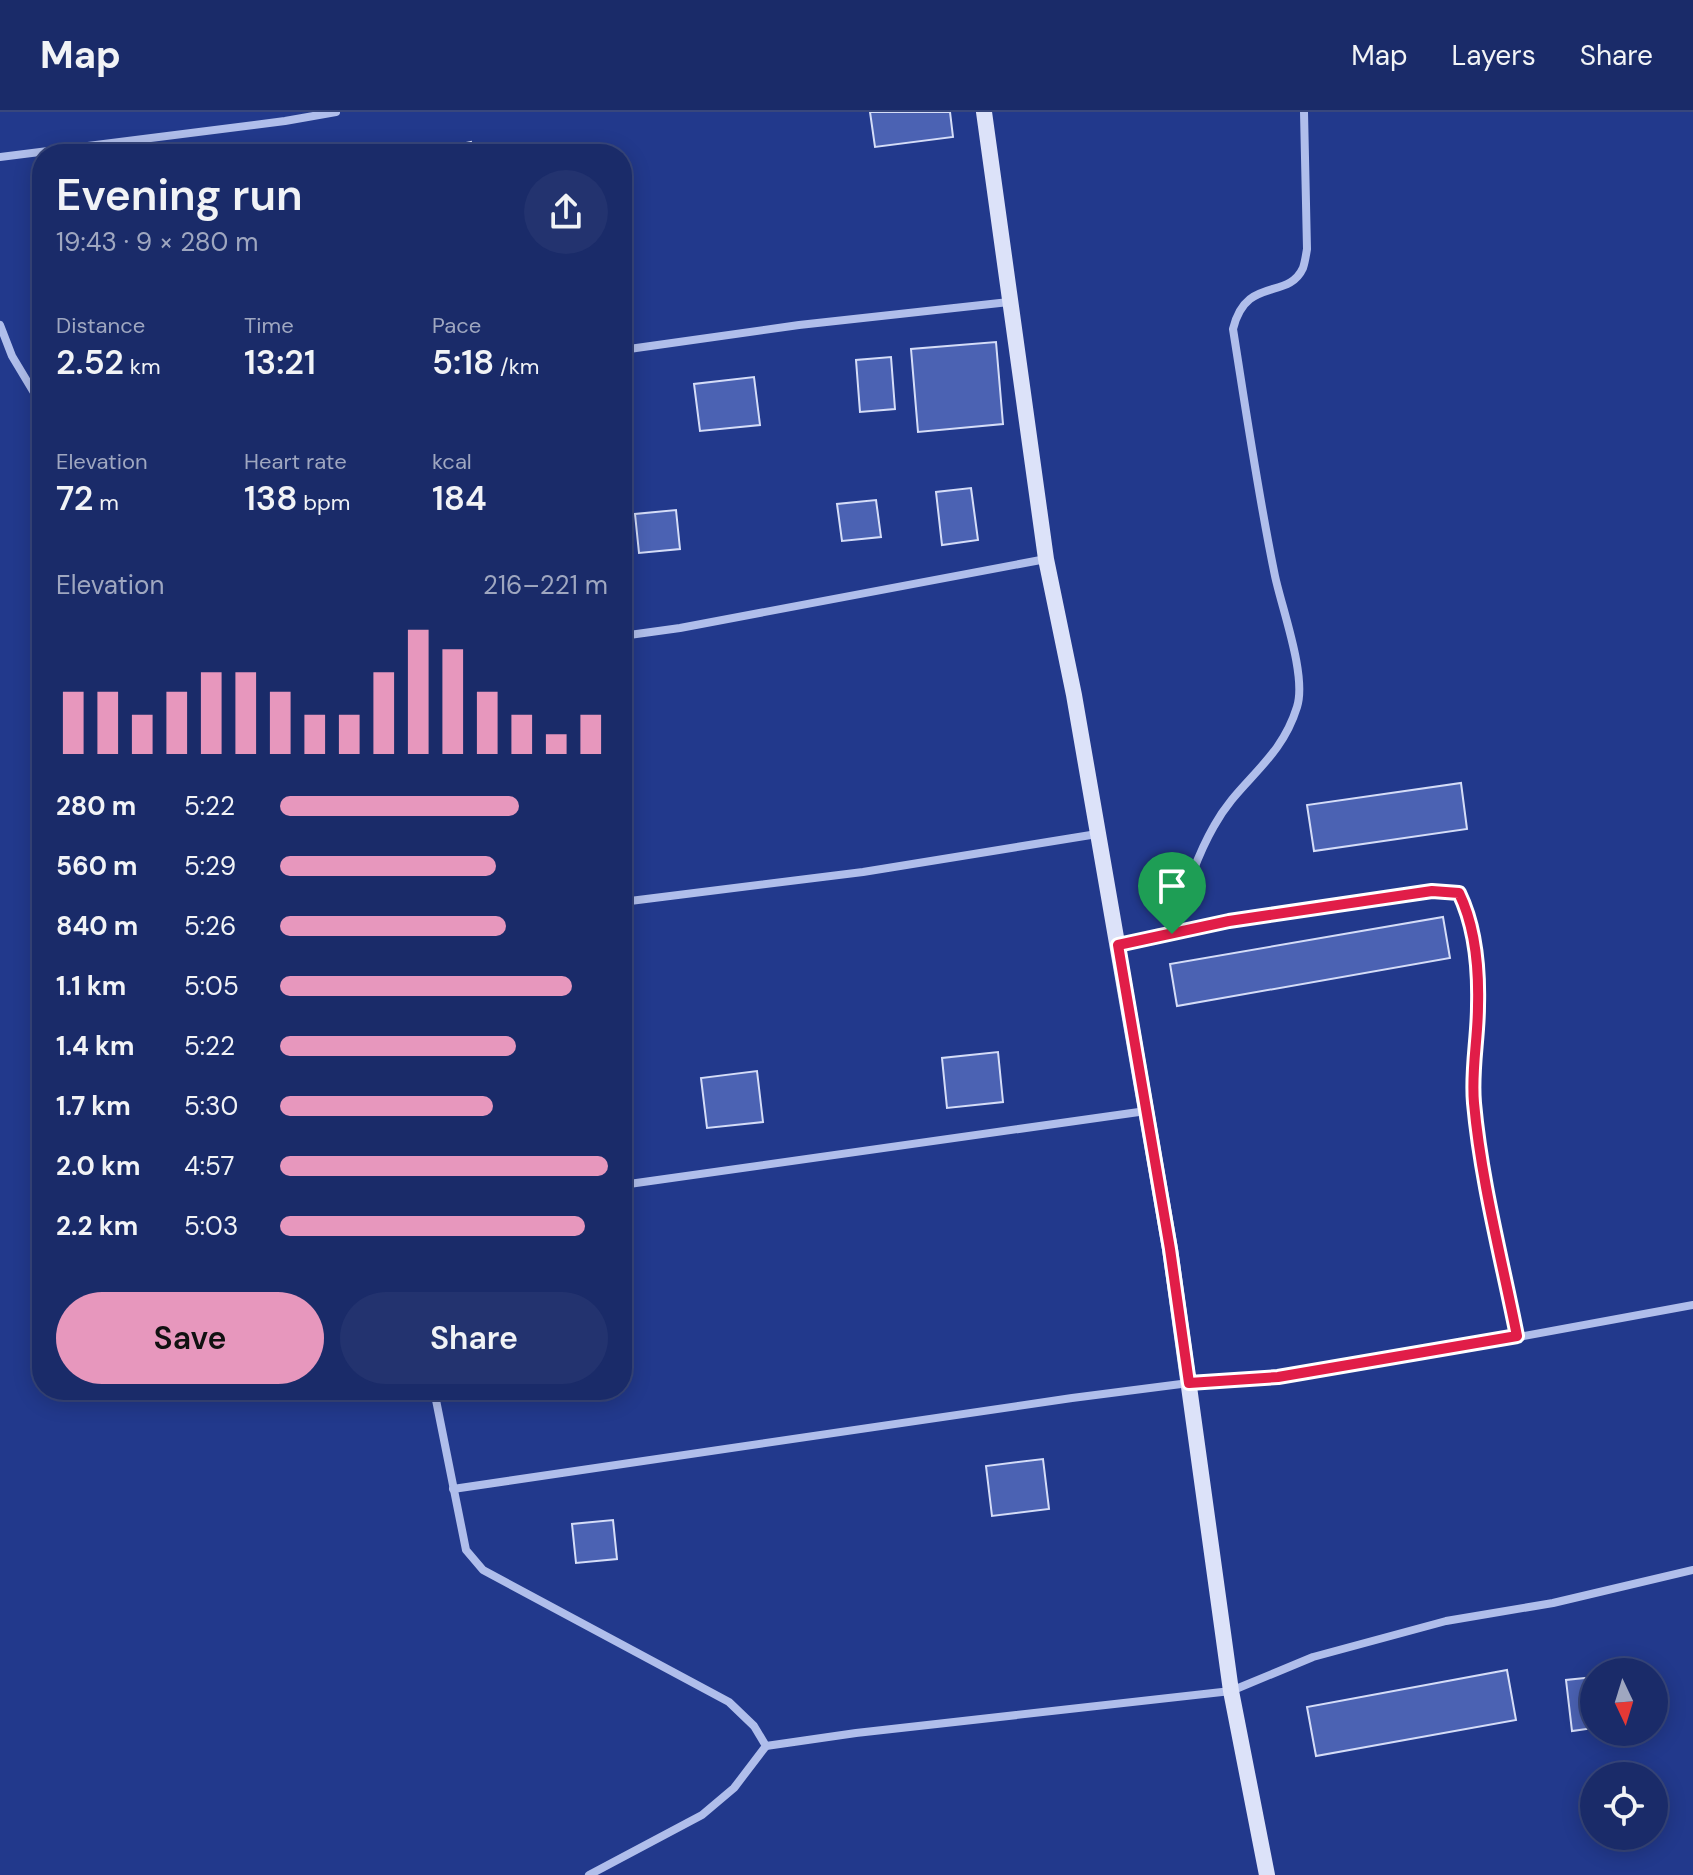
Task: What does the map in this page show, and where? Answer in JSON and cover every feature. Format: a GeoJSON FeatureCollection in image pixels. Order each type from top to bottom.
{"type":"FeatureCollection","features":[{"type":"Feature","properties":{"kind":"street"},"geometry":{"type":"LineString","coordinates":[[97,144],[336,112]]}},
{"type":"Feature","properties":{"kind":"street"},"geometry":{"type":"LineString","coordinates":[[984,112],[1046,559],[1074,695],[1146,1111],[1189,1383],[1231,1691],[1267,1875]]}},
{"type":"Feature","properties":{"kind":"street"},"geometry":{"type":"LineString","coordinates":[[1172,934],[1196,864],[1214,825],[1235,796],[1276,751],[1291,726],[1299,702],[1298,668],[1274,574],[1233,329],[1238,311],[1251,296],[1284,285],[1302,271],[1307,249],[1304,112]]}},
{"type":"Feature","properties":{"kind":"street"},"geometry":{"type":"LineString","coordinates":[[0,157],[32,153]]}},
{"type":"Feature","properties":{"kind":"street"},"geometry":{"type":"LineString","coordinates":[[632,349],[799,325],[1009,302]]}},
{"type":"Feature","properties":{"kind":"street"},"geometry":{"type":"LineString","coordinates":[[0,325],[12,356],[32,389]]}},
{"type":"Feature","properties":{"kind":"street"},"geometry":{"type":"LineString","coordinates":[[632,635],[1046,559]]}},
{"type":"Feature","properties":{"kind":"street"},"geometry":{"type":"LineString","coordinates":[[632,901],[863,872],[1097,834]]}},
{"type":"Feature","properties":{"kind":"street"},"geometry":{"type":"LineString","coordinates":[[1118,945],[1229,921],[1432,891],[1459,893],[1469,913],[1477,971],[1474,1103],[1485,1176],[1517,1336]]}},
{"type":"Feature","properties":{"kind":"street"},"geometry":{"type":"LineString","coordinates":[[632,1184],[1146,1111]]}},
{"type":"Feature","properties":{"kind":"street"},"geometry":{"type":"LineString","coordinates":[[453,1489],[923,1419],[1189,1383],[1278,1377],[1693,1305]]}},
{"type":"Feature","properties":{"kind":"street"},"geometry":{"type":"LineString","coordinates":[[436,1400],[466,1550],[483,1570],[729,1702],[754,1726],[766,1746]]}},
{"type":"Feature","properties":{"kind":"street"},"geometry":{"type":"LineString","coordinates":[[589,1875],[702,1815],[734,1788],[766,1746],[1231,1691],[1313,1657],[1446,1621],[1553,1603],[1693,1570]]}},
{"type":"Feature","properties":{"kind":"building"},"geometry":{"type":"Polygon","coordinates":[[[870,112],[950,112],[953,137],[875,147],[870,112]]]}},
{"type":"Feature","properties":{"kind":"building"},"geometry":{"type":"Polygon","coordinates":[[[996,342],[1003,424],[918,432],[911,349],[996,342]]]}},
{"type":"Feature","properties":{"kind":"building"},"geometry":{"type":"Polygon","coordinates":[[[891,357],[895,409],[860,412],[856,360],[891,357]]]}},
{"type":"Feature","properties":{"kind":"building"},"geometry":{"type":"Polygon","coordinates":[[[754,377],[760,425],[700,431],[694,384],[754,377]]]}},
{"type":"Feature","properties":{"kind":"building"},"geometry":{"type":"Polygon","coordinates":[[[971,488],[978,540],[942,545],[936,492],[971,488]]]}},
{"type":"Feature","properties":{"kind":"building"},"geometry":{"type":"Polygon","coordinates":[[[876,500],[881,537],[842,541],[837,504],[876,500]]]}},
{"type":"Feature","properties":{"kind":"building"},"geometry":{"type":"Polygon","coordinates":[[[676,510],[680,549],[639,553],[635,514],[676,510]]]}},
{"type":"Feature","properties":{"kind":"building"},"geometry":{"type":"Polygon","coordinates":[[[1461,783],[1467,829],[1314,851],[1307,805],[1461,783]]]}},
{"type":"Feature","properties":{"kind":"building"},"geometry":{"type":"Polygon","coordinates":[[[1443,917],[1450,958],[1177,1006],[1170,964],[1443,917]]]}},
{"type":"Feature","properties":{"kind":"building"},"geometry":{"type":"Polygon","coordinates":[[[998,1052],[1003,1102],[947,1108],[942,1058],[998,1052]]]}},
{"type":"Feature","properties":{"kind":"building"},"geometry":{"type":"Polygon","coordinates":[[[757,1071],[763,1122],[707,1128],[701,1078],[757,1071]]]}},
{"type":"Feature","properties":{"kind":"building"},"geometry":{"type":"Polygon","coordinates":[[[1043,1459],[1049,1509],[992,1516],[986,1466],[1043,1459]]]}},
{"type":"Feature","properties":{"kind":"building"},"geometry":{"type":"Polygon","coordinates":[[[613,1520],[617,1559],[576,1563],[572,1524],[613,1520]]]}},
{"type":"Feature","properties":{"kind":"building"},"geometry":{"type":"Polygon","coordinates":[[[1507,1670],[1516,1720],[1316,1756],[1307,1707],[1507,1670]]]}},
{"type":"Feature","properties":{"kind":"building"},"geometry":{"type":"Polygon","coordinates":[[[1580,1678],[1580,1730],[1572,1731],[1566,1680],[1580,1678]]]}},
{"type":"Feature","properties":{"kind":"route"},"geometry":{"type":"LineString","coordinates":[[1432,891],[1459,893],[1469,913],[1477,971],[1474,1103],[1485,1176],[1517,1336],[1278,1377],[1189,1383],[1170,1249],[1118,945],[1172,934],[1229,921],[1432,891]]}}]}
